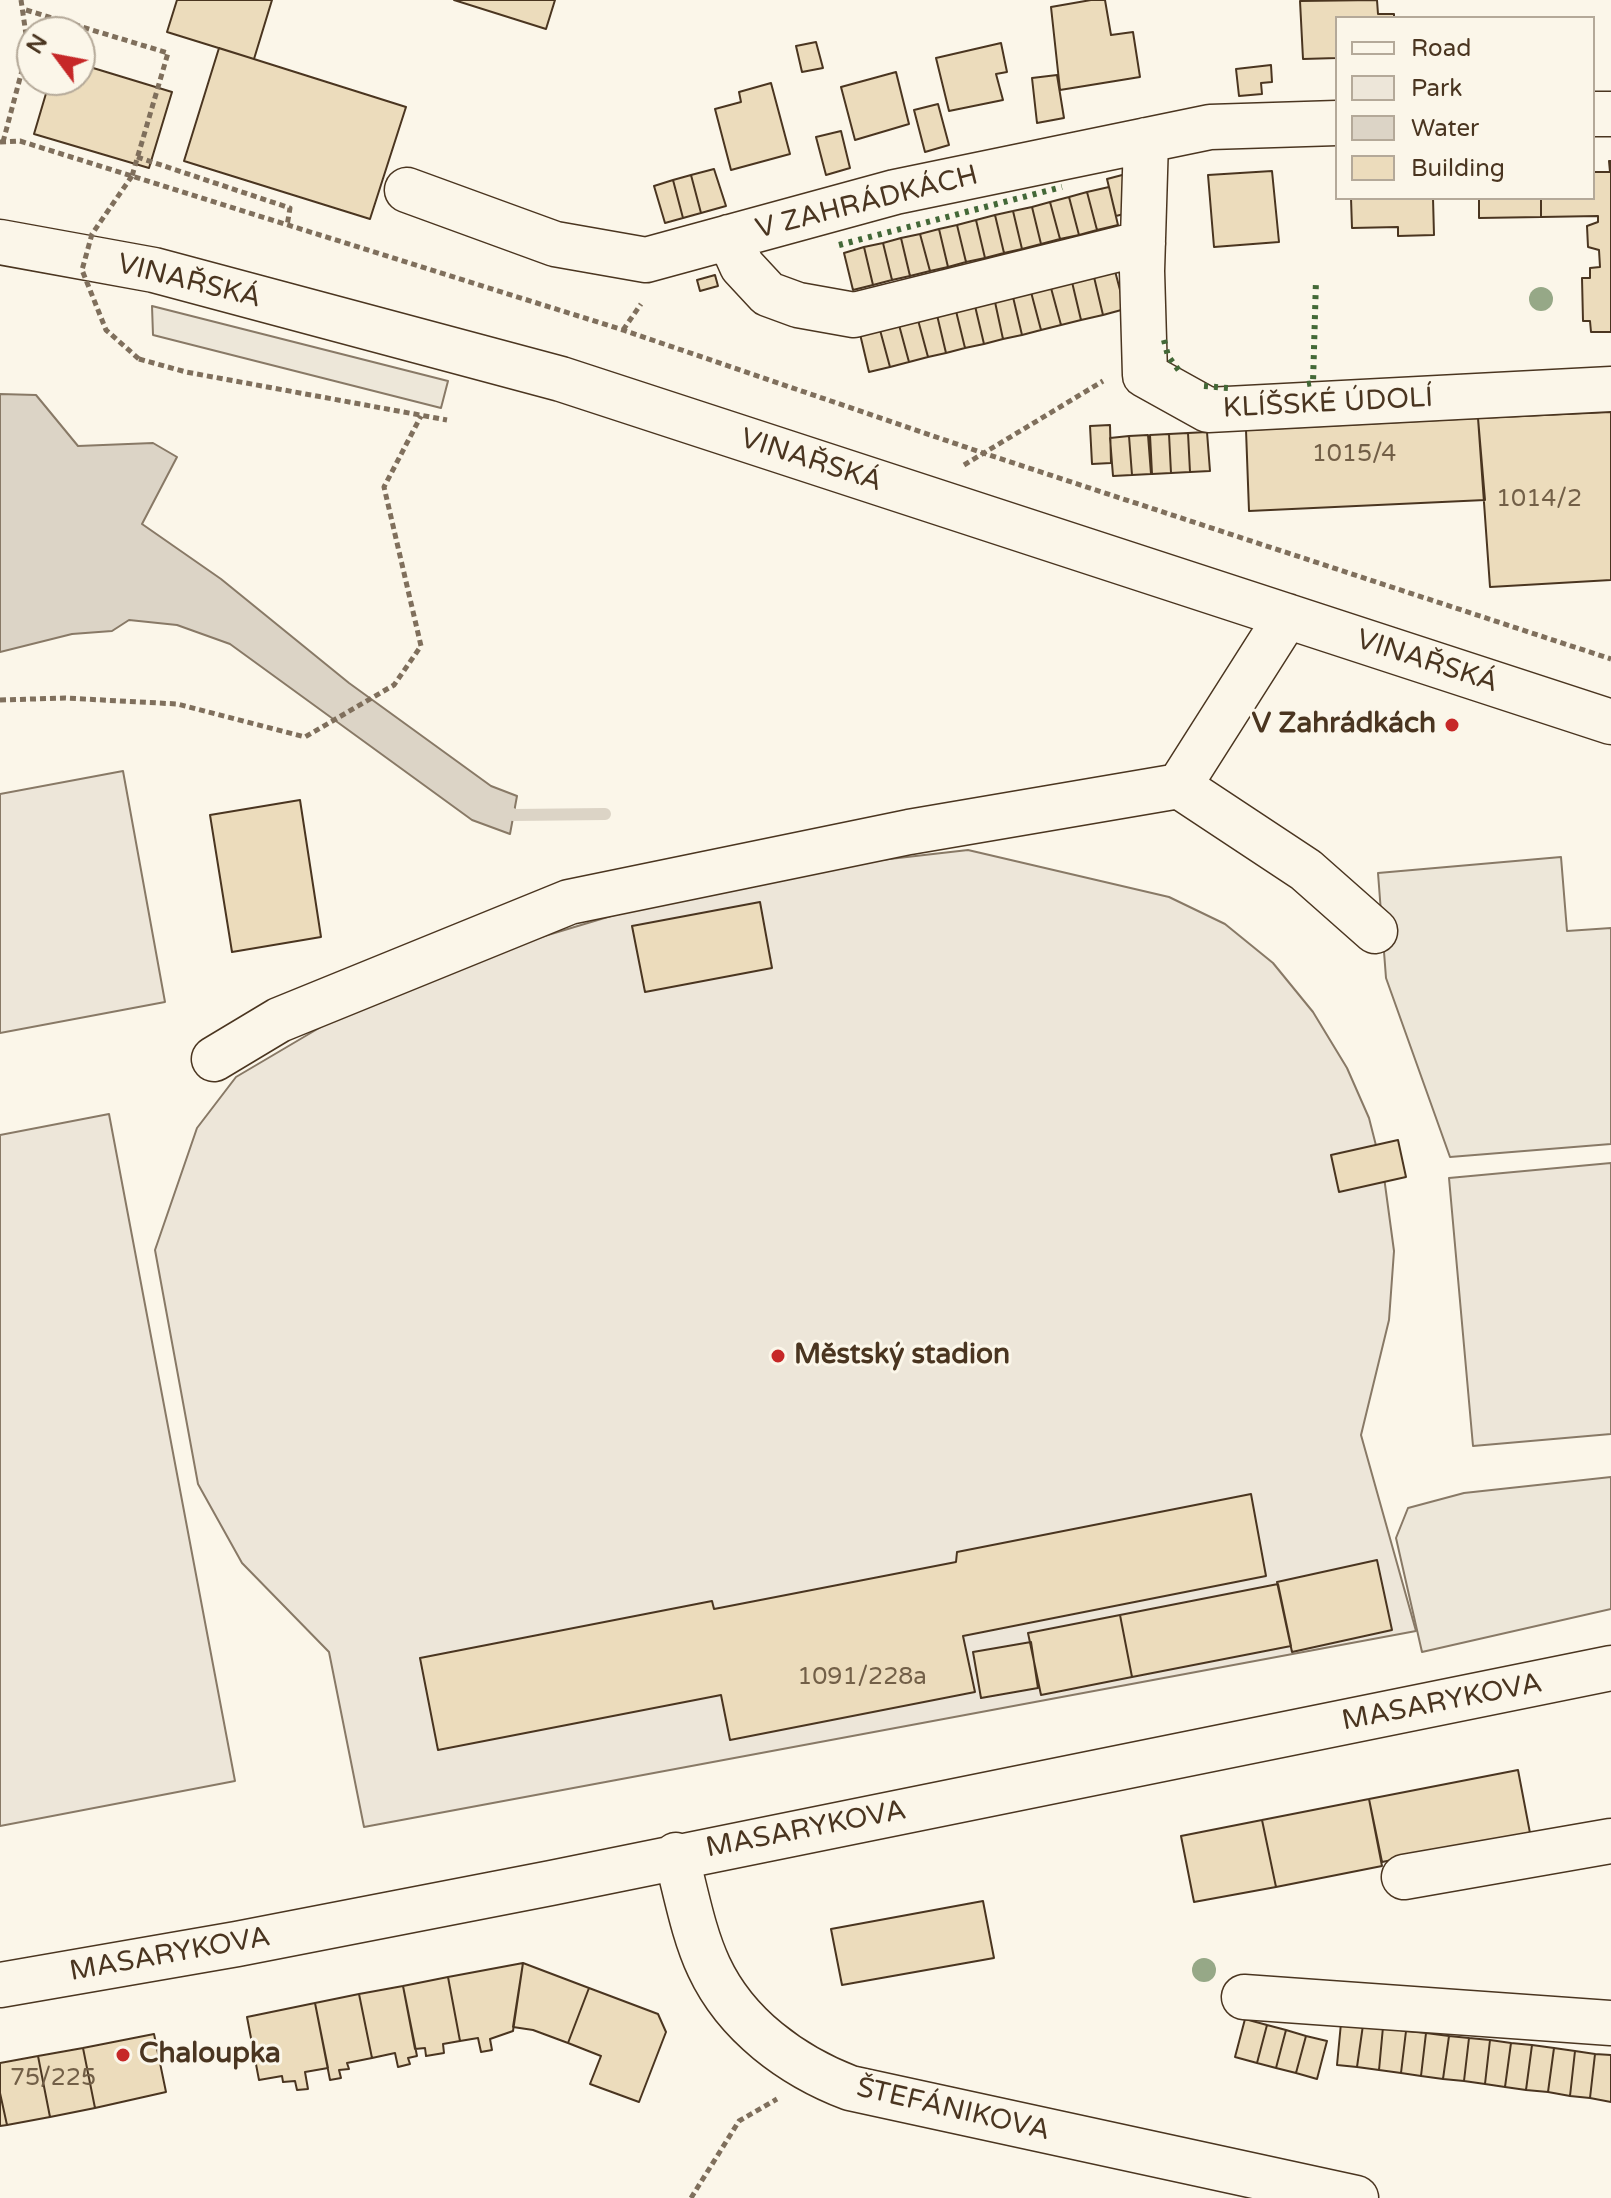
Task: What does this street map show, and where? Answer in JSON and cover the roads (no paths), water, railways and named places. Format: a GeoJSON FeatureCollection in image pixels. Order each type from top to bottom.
{"type":"FeatureCollection","features":[{"type":"Feature","properties":{"kind":"street","name":"V ZAHRÁDKÁCH"},"geometry":{"type":"LineString","coordinates":[[407,190],[555,244],[646,260],[895,192],[1210,127],[1335,123]]}},
{"type":"Feature","properties":{"kind":"street"},"geometry":{"type":"LineString","coordinates":[[729,237],[742,266],[768,294],[798,305],[854,315],[1143,243],[1146,140]]}},
{"type":"Feature","properties":{"kind":"street","name":"VINAŘSKÁ"},"geometry":{"type":"LineString","coordinates":[[0,242],[154,270],[561,379],[1611,722]]}},
{"type":"Feature","properties":{"kind":"street","name":"KLÍŠSKÉ ÚDOLÍ"},"geometry":{"type":"LineString","coordinates":[[1143,243],[1145,375],[1208,410],[1611,389]]}},
{"type":"Feature","properties":{"kind":"street"},"geometry":{"type":"LineString","coordinates":[[1179,786],[1287,616]]}},
{"type":"Feature","properties":{"kind":"street"},"geometry":{"type":"LineString","coordinates":[[214,1059],[279,1020],[569,902],[909,832],[1179,786],[1306,870],[1375,931]]}},
{"type":"Feature","properties":{"kind":"street","name":"MASARYKOVA"},"geometry":{"type":"LineString","coordinates":[[0,1985],[252,1941],[1611,1668]]}},
{"type":"Feature","properties":{"kind":"street"},"geometry":{"type":"LineString","coordinates":[[1404,1877],[1611,1841]]}},
{"type":"Feature","properties":{"kind":"street","name":"ŠTEFÁNIKOVA"},"geometry":{"type":"LineString","coordinates":[[676,1855],[709,1968],[732,2006],[786,2056],[816,2076],[850,2088],[1356,2198]]}},
{"type":"Feature","properties":{"kind":"street"},"geometry":{"type":"LineString","coordinates":[[1244,1997],[1611,2023]]}},
{"type":"Feature","properties":{"kind":"water"},"geometry":{"type":"Polygon","coordinates":[[[0,394],[36,395],[78,446],[153,443],[177,457],[142,524],[221,579],[349,683],[491,786],[517,796],[510,834],[472,820],[230,644],[177,625],[129,620],[112,631],[72,634],[0,652],[0,394]]]}},
{"type":"Feature","properties":{"kind":"waterway"},"geometry":{"type":"LineString","coordinates":[[502,806],[513,815],[605,814]]}},
{"type":"Feature","properties":{"kind":"place","name":"V Zahrádkách"},"geometry":{"type":"Point","coordinates":[1452,725]}},
{"type":"Feature","properties":{"kind":"place","name":"Městský stadion"},"geometry":{"type":"Point","coordinates":[778,1356]}},
{"type":"Feature","properties":{"kind":"place","name":"Chaloupka"},"geometry":{"type":"Point","coordinates":[123,2055]}}]}
